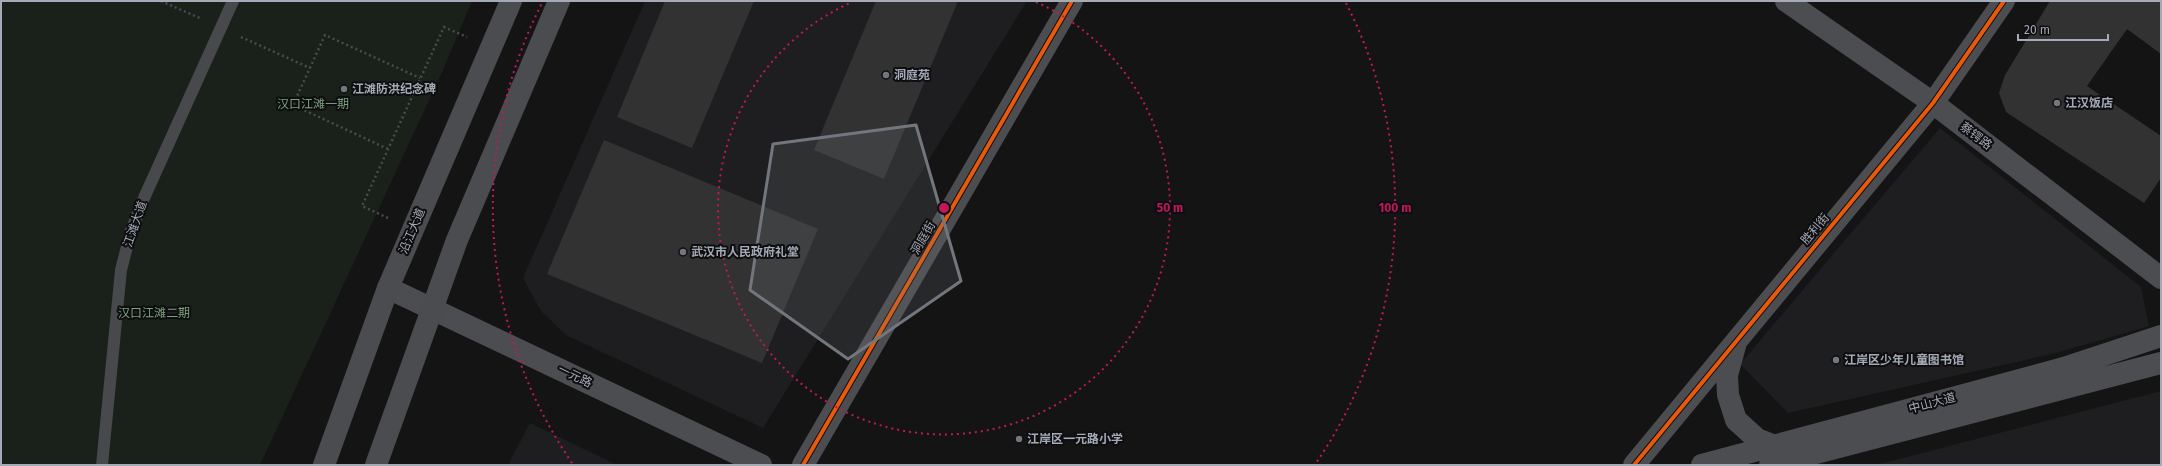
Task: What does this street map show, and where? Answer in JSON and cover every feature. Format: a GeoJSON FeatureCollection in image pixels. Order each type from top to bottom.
{"type":"FeatureCollection","features":[{"type":"Feature","properties":{"kind":"main road","name":"沿江大道"},"geometry":{"type":"LineString","coordinates":[[324,465],[388,288],[511,1]]}},
{"type":"Feature","properties":{"kind":"main road"},"geometry":{"type":"LineString","coordinates":[[376,465],[457,240],[559,1]]}},
{"type":"Feature","properties":{"kind":"street","name":"洞庭街"},"geometry":{"type":"LineString","coordinates":[[803,465],[1072,1]]}},
{"type":"Feature","properties":{"kind":"street","name":"蔡锷路"},"geometry":{"type":"LineString","coordinates":[[1786,1],[1933,103],[2161,278]]}},
{"type":"Feature","properties":{"kind":"street","name":"胜利街"},"geometry":{"type":"LineString","coordinates":[[1634,465],[1933,103],[2004,1]]}},
{"type":"Feature","properties":{"kind":"street","name":"一元路"},"geometry":{"type":"LineString","coordinates":[[388,288],[433,308],[761,465]]}},
{"type":"Feature","properties":{"kind":"street","name":"中山大道"},"geometry":{"type":"LineString","coordinates":[[1772,456],[2064,368],[2161,336]]}},
{"type":"Feature","properties":{"kind":"street"},"geometry":{"type":"LineString","coordinates":[[1737,339],[1727,375],[1728,395],[1736,420],[1757,439],[1772,456]]}},
{"type":"Feature","properties":{"kind":"street","name":"中山大道"},"geometry":{"type":"LineString","coordinates":[[1702,465],[1772,456],[1814,453],[2161,363]]}},
{"type":"Feature","properties":{"kind":"lane","name":"江滩大道"},"geometry":{"type":"LineString","coordinates":[[102,465],[121,270],[131,231],[144,198],[233,1]]}},
{"type":"Feature","properties":{"kind":"path"},"geometry":{"type":"LineString","coordinates":[[362,206],[444,27]]}},
{"type":"Feature","properties":{"kind":"path"},"geometry":{"type":"LineString","coordinates":[[388,148],[293,105],[298,93],[325,35],[420,78]]}},
{"type":"Feature","properties":{"kind":"highlighted area"},"geometry":{"type":"Polygon","coordinates":[[[916,125],[961,281],[848,359],[750,290],[773,144],[916,125]]]}},
{"type":"Feature","properties":{"kind":"shaded area"},"geometry":{"type":"Polygon","coordinates":[[[645,1],[1027,1],[763,428],[566,335],[541,311],[523,278],[645,1]]]}},
{"type":"Feature","properties":{"kind":"shaded area"},"geometry":{"type":"Polygon","coordinates":[[[1940,128],[2141,287],[2149,326],[2056,353],[1788,413],[1740,364],[1940,128]]]}},
{"type":"Feature","properties":{"kind":"shaded area"},"geometry":{"type":"Polygon","coordinates":[[[2161,391],[2161,465],[1876,465],[2161,391]]]}},
{"type":"Feature","properties":{"kind":"shaded area"},"geometry":{"type":"Polygon","coordinates":[[[530,423],[617,465],[508,465],[530,423]]]}},
{"type":"Feature","properties":{"kind":"green space"},"geometry":{"type":"Polygon","coordinates":[[[1,1],[472,1],[443,70],[260,465],[1,465],[1,1]]]}},
{"type":"Feature","properties":{"kind":"building"},"geometry":{"type":"Polygon","coordinates":[[[665,1],[754,1],[692,148],[617,117],[665,1]]]}},
{"type":"Feature","properties":{"kind":"building","name":"洞庭苑"},"geometry":{"type":"Polygon","coordinates":[[[876,1],[958,1],[884,179],[814,150],[876,1]]]}},
{"type":"Feature","properties":{"kind":"building","name":"江汉饭店"},"geometry":{"type":"Polygon","coordinates":[[[2050,1],[2161,1],[2161,54],[2127,29],[2087,86],[2161,136],[2161,178],[2144,203],[2006,112],[1999,93],[2005,75],[2050,1]]]}},
{"type":"Feature","properties":{"kind":"building","name":"武汉市人民政府礼堂"},"geometry":{"type":"Polygon","coordinates":[[[604,140],[818,229],[762,363],[547,274],[604,140]]]}},
{"type":"Feature","properties":{"kind":"cycle path"},"geometry":{"type":"LineString","coordinates":[[803,465],[1072,1]]}},
{"type":"Feature","properties":{"kind":"cycle path"},"geometry":{"type":"LineString","coordinates":[[1634,465],[1933,103],[2004,1]]}},
{"type":"Feature","properties":{"kind":"place","name":"洞庭苑"},"geometry":{"type":"Point","coordinates":[886,75]}},
{"type":"Feature","properties":{"kind":"place","name":"江滩防洪纪念碑"},"geometry":{"type":"Point","coordinates":[344,89]}},
{"type":"Feature","properties":{"kind":"place","name":"江汉饭店"},"geometry":{"type":"Point","coordinates":[2057,103]}},
{"type":"Feature","properties":{"kind":"place","name":"武汉市人民政府礼堂"},"geometry":{"type":"Point","coordinates":[683,252]}},
{"type":"Feature","properties":{"kind":"place","name":"江岸区少年儿童图书馆"},"geometry":{"type":"Point","coordinates":[1836,360]}},
{"type":"Feature","properties":{"kind":"place","name":"江岸区一元路小学"},"geometry":{"type":"Point","coordinates":[1019,439]}},
{"type":"Feature","properties":{"kind":"park label","name":"汉口江滩一期"},"geometry":{"type":"Point","coordinates":[313,104]}},
{"type":"Feature","properties":{"kind":"park label","name":"汉口江滩二期"},"geometry":{"type":"Point","coordinates":[154,313]}}]}
